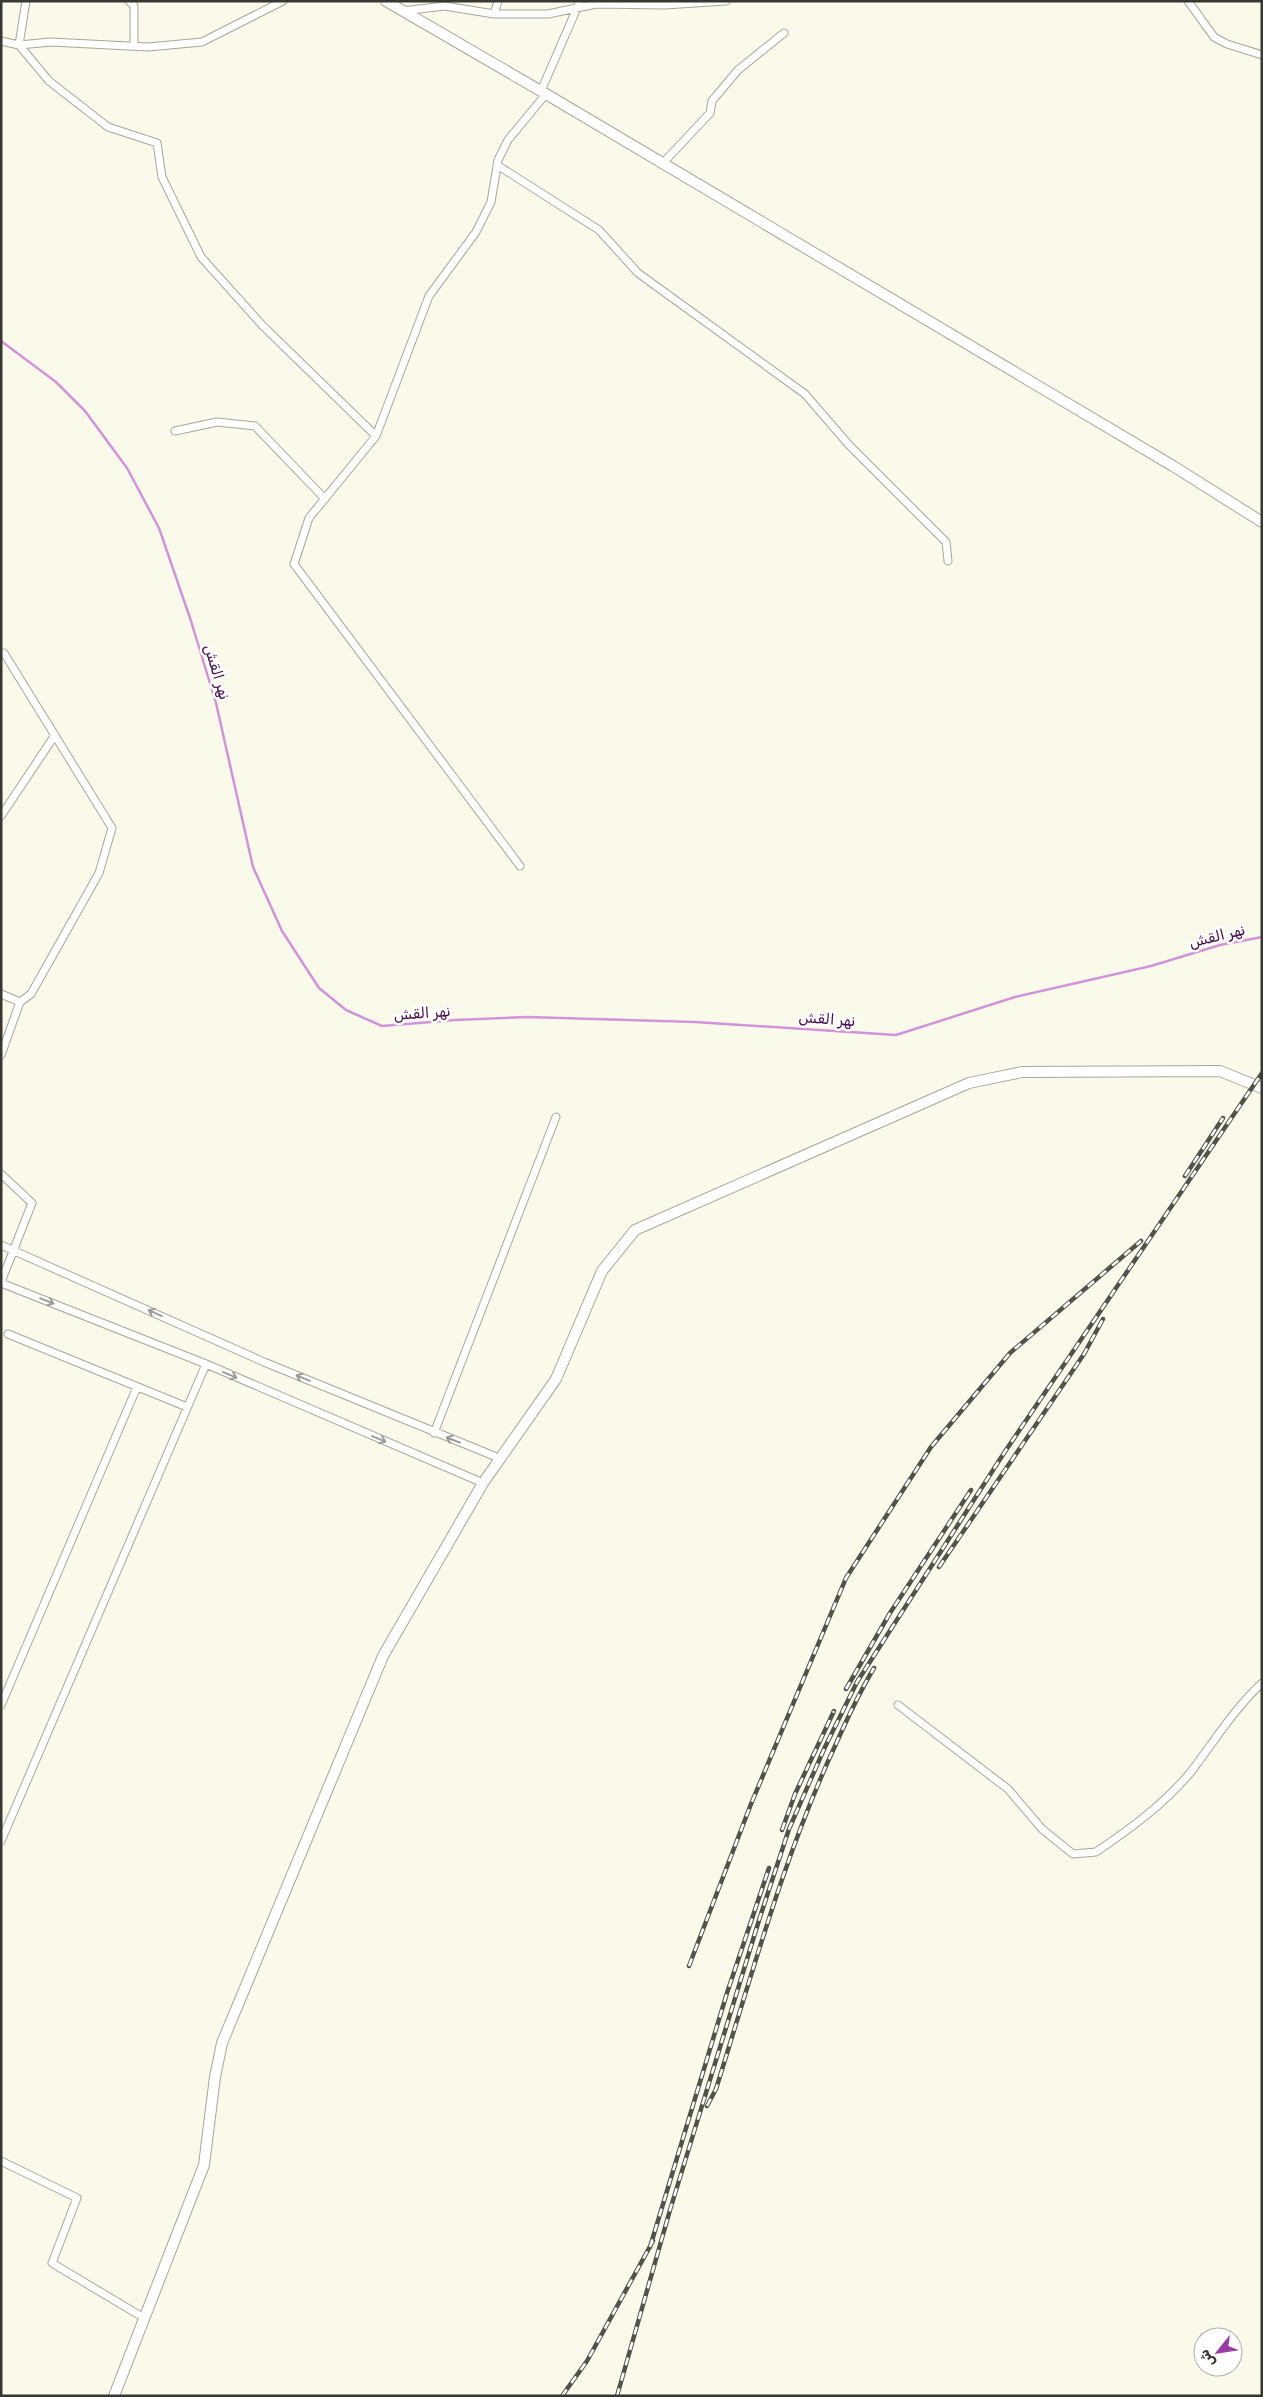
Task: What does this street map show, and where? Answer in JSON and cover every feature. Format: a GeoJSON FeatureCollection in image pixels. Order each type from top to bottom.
{"type":"FeatureCollection","features":[{"type":"Feature","properties":{"kind":"street"},"geometry":{"type":"LineString","coordinates":[[26,1],[19,45],[49,80],[108,127],[157,143],[162,177],[201,257],[262,326],[376,436]]}},
{"type":"Feature","properties":{"kind":"street"},"geometry":{"type":"LineString","coordinates":[[130,1],[134,6],[134,46]]}},
{"type":"Feature","properties":{"kind":"street"},"geometry":{"type":"LineString","coordinates":[[1,41],[19,45],[51,42],[134,46],[202,42],[283,1]]}},
{"type":"Feature","properties":{"kind":"street"},"geometry":{"type":"LineString","coordinates":[[425,7],[432,1]]}},
{"type":"Feature","properties":{"kind":"street"},"geometry":{"type":"LineString","coordinates":[[494,14],[498,1]]}},
{"type":"Feature","properties":{"kind":"street"},"geometry":{"type":"LineString","coordinates":[[394,5],[445,6],[494,14],[548,14],[579,5],[665,5],[726,1]]}},
{"type":"Feature","properties":{"kind":"street"},"geometry":{"type":"LineString","coordinates":[[1188,1],[1201,16],[1214,37],[1262,56]]}},
{"type":"Feature","properties":{"kind":"street"},"geometry":{"type":"LineString","coordinates":[[394,5],[1165,461],[1262,522]]}},
{"type":"Feature","properties":{"kind":"street"},"geometry":{"type":"LineString","coordinates":[[520,866],[294,564],[309,518],[376,436],[429,296],[476,232],[491,202],[497,165],[508,140],[543,92],[579,5]]}},
{"type":"Feature","properties":{"kind":"street"},"geometry":{"type":"LineString","coordinates":[[663,163],[710,113],[712,101],[738,70],[784,33]]}},
{"type":"Feature","properties":{"kind":"street"},"geometry":{"type":"LineString","coordinates":[[497,165],[599,230],[638,273],[805,394],[849,446],[946,542],[948,561]]}},
{"type":"Feature","properties":{"kind":"street"},"geometry":{"type":"LineString","coordinates":[[175,431],[217,422],[255,426],[325,499]]}},
{"type":"Feature","properties":{"kind":"street"},"geometry":{"type":"LineString","coordinates":[[1,1055],[20,1002],[31,994],[100,873],[112,828],[4,653]]}},
{"type":"Feature","properties":{"kind":"street"},"geometry":{"type":"LineString","coordinates":[[1,816],[54,735]]}},
{"type":"Feature","properties":{"kind":"street"},"geometry":{"type":"LineString","coordinates":[[1,994],[20,1002]]}},
{"type":"Feature","properties":{"kind":"street"},"geometry":{"type":"LineString","coordinates":[[114,2396],[204,2165],[215,2077],[222,2043],[383,1656],[483,1483],[556,1379],[602,1271],[635,1230],[969,1083],[1022,1072],[1220,1071],[1262,1088]]}},
{"type":"Feature","properties":{"kind":"street"},"geometry":{"type":"LineString","coordinates":[[434,1433],[556,1117]]}},
{"type":"Feature","properties":{"kind":"street"},"geometry":{"type":"LineString","coordinates":[[1,1174],[32,1203],[1,1282],[206,1364],[483,1483]]}},
{"type":"Feature","properties":{"kind":"street"},"geometry":{"type":"LineString","coordinates":[[1,1245],[264,1362],[499,1458]]}},
{"type":"Feature","properties":{"kind":"street"},"geometry":{"type":"LineString","coordinates":[[8,1334],[187,1408]]}},
{"type":"Feature","properties":{"kind":"street"},"geometry":{"type":"LineString","coordinates":[[1,1841],[206,1364]]}},
{"type":"Feature","properties":{"kind":"street"},"geometry":{"type":"LineString","coordinates":[[1,1705],[137,1387]]}},
{"type":"Feature","properties":{"kind":"street"},"geometry":{"type":"LineString","coordinates":[[898,1705],[1008,1789],[1042,1829],[1072,1854],[1087,1854],[1096,1852],[1141,1822],[1189,1774],[1241,1702],[1262,1683]]}},
{"type":"Feature","properties":{"kind":"street"},"geometry":{"type":"LineString","coordinates":[[1,2162],[77,2198],[52,2263],[144,2318]]}},
{"type":"Feature","properties":{"kind":"waterway","name":"نهر القش"},"geometry":{"type":"LineString","coordinates":[[1,341],[56,382],[85,411],[127,468],[159,528],[191,621],[216,703],[253,867],[282,931],[319,988],[346,1010],[382,1026],[527,1017],[695,1022],[896,1035],[1015,997],[1151,966],[1220,945],[1262,937]]}},
{"type":"Feature","properties":{"kind":"railway"},"geometry":{"type":"LineString","coordinates":[[617,2396],[670,2210],[760,1917],[789,1829],[825,1747],[857,1682],[1004,1453],[1262,1073]]}},
{"type":"Feature","properties":{"kind":"railway"},"geometry":{"type":"LineString","coordinates":[[1185,1176],[1223,1118]]}},
{"type":"Feature","properties":{"kind":"railway"},"geometry":{"type":"LineString","coordinates":[[689,1966],[751,1804],[846,1578],[931,1447],[1010,1353],[1141,1241]]}},
{"type":"Feature","properties":{"kind":"railway"},"geometry":{"type":"LineString","coordinates":[[939,1567],[1084,1354],[1103,1319]]}},
{"type":"Feature","properties":{"kind":"railway"},"geometry":{"type":"LineString","coordinates":[[846,1689],[890,1613],[971,1490]]}},
{"type":"Feature","properties":{"kind":"railway"},"geometry":{"type":"LineString","coordinates":[[707,2106],[716,2089],[770,1916],[800,1830],[844,1726],[874,1668]]}},
{"type":"Feature","properties":{"kind":"railway"},"geometry":{"type":"LineString","coordinates":[[782,1830],[795,1794],[834,1711]]}},
{"type":"Feature","properties":{"kind":"railway"},"geometry":{"type":"LineString","coordinates":[[650,2247],[727,1993],[769,1868]]}},
{"type":"Feature","properties":{"kind":"railway"},"geometry":{"type":"LineString","coordinates":[[562,2396],[587,2361],[653,2241]]}}]}
